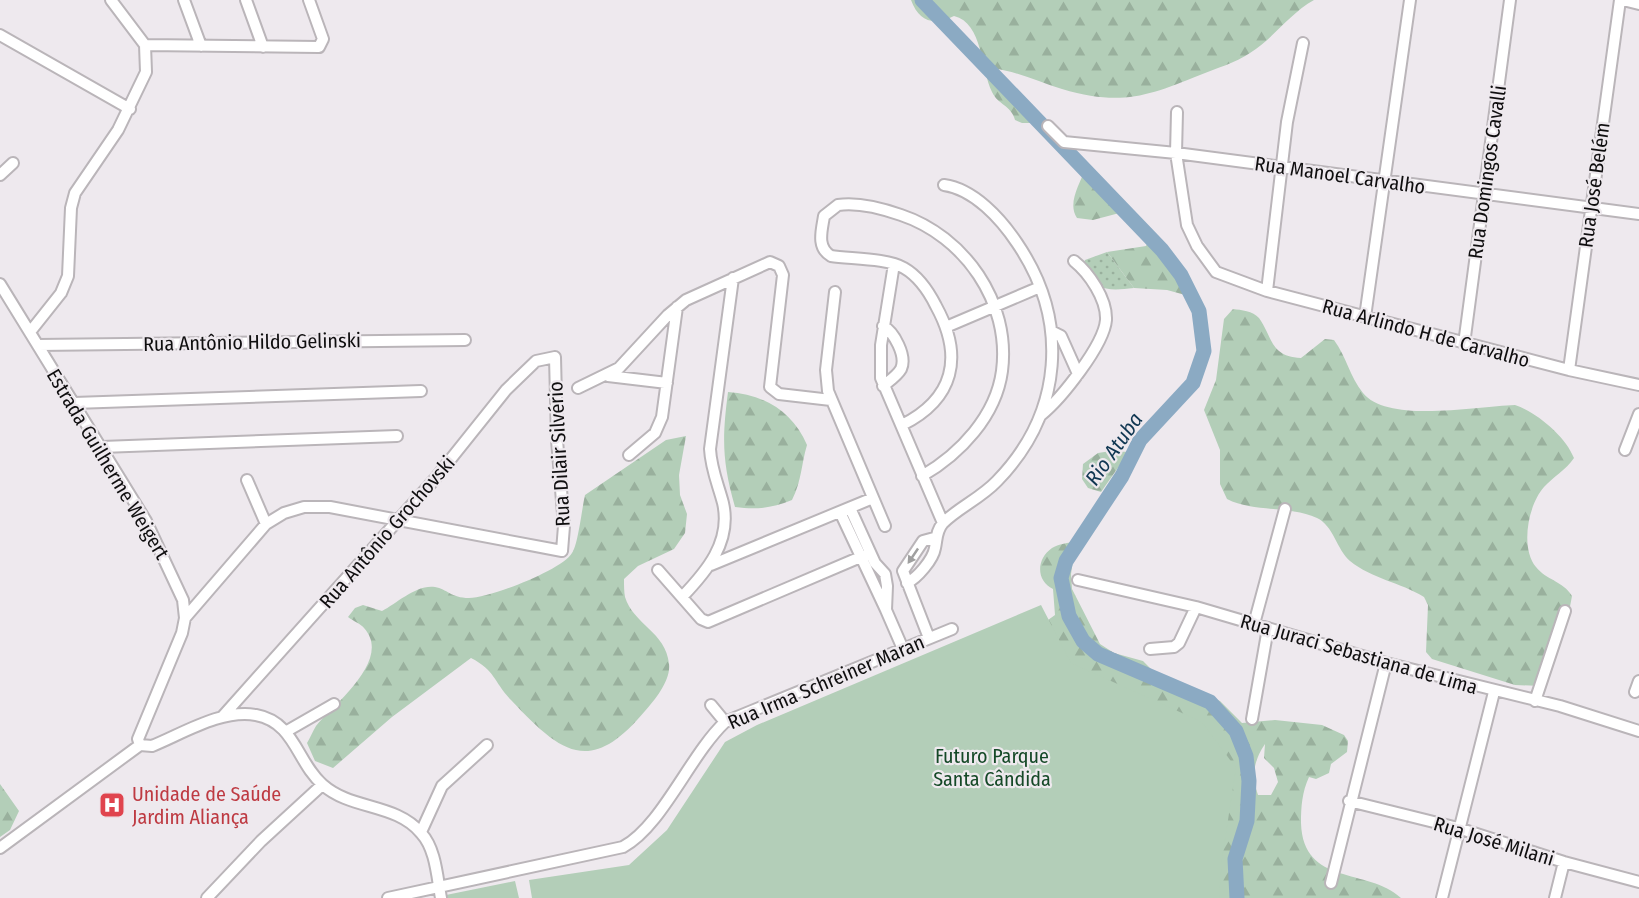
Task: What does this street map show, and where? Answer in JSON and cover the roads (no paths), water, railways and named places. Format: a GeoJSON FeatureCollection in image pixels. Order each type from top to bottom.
{"type":"FeatureCollection","features":[{"type":"Feature","properties":{"kind":"street"},"geometry":{"type":"LineString","coordinates":[[30,332],[61,293],[68,276],[71,255],[70,217],[75,192],[111,141],[130,109],[146,72],[145,45],[111,0]]}},
{"type":"Feature","properties":{"kind":"street"},"geometry":{"type":"LineString","coordinates":[[184,0],[201,46]]}},
{"type":"Feature","properties":{"kind":"street"},"geometry":{"type":"LineString","coordinates":[[246,0],[263,47]]}},
{"type":"Feature","properties":{"kind":"street"},"geometry":{"type":"LineString","coordinates":[[145,45],[315,47],[322,44],[322,35],[309,0]]}},
{"type":"Feature","properties":{"kind":"street"},"geometry":{"type":"LineString","coordinates":[[1365,317],[1410,0]]}},
{"type":"Feature","properties":{"kind":"street","name":"Rua Domingos Cavalli"},"geometry":{"type":"LineString","coordinates":[[1464,344],[1510,0]]}},
{"type":"Feature","properties":{"kind":"street"},"geometry":{"type":"LineString","coordinates":[[1622,0],[1639,4]]}},
{"type":"Feature","properties":{"kind":"street","name":"Rua José Belém"},"geometry":{"type":"LineString","coordinates":[[1569,370],[1622,0]]}},
{"type":"Feature","properties":{"kind":"street"},"geometry":{"type":"LineString","coordinates":[[0,34],[130,109]]}},
{"type":"Feature","properties":{"kind":"street"},"geometry":{"type":"LineString","coordinates":[[1267,291],[1287,122],[1303,43]]}},
{"type":"Feature","properties":{"kind":"street"},"geometry":{"type":"LineString","coordinates":[[1176,153],[1177,112]]}},
{"type":"Feature","properties":{"kind":"street","name":"Rua Manoel Carvalho"},"geometry":{"type":"LineString","coordinates":[[1048,126],[1064,142],[1176,153],[1639,214]]}},
{"type":"Feature","properties":{"kind":"street","name":"Rua Arlindo H de Carvalho"},"geometry":{"type":"LineString","coordinates":[[1176,153],[1187,225],[1197,246],[1216,272],[1267,291],[1464,344],[1639,385]]}},
{"type":"Feature","properties":{"kind":"street"},"geometry":{"type":"LineString","coordinates":[[0,175],[13,163]]}},
{"type":"Feature","properties":{"kind":"street"},"geometry":{"type":"LineString","coordinates":[[929,638],[907,583],[915,579],[935,549],[934,538],[943,523],[984,494],[1006,472],[1026,445],[1041,415],[1052,380],[1051,331],[1040,287],[1025,256],[1005,227],[965,191],[944,185]]}},
{"type":"Feature","properties":{"kind":"street"},"geometry":{"type":"LineString","coordinates":[[902,425],[926,412],[938,399],[946,384],[952,353],[946,327],[932,298],[919,281],[902,267],[828,255],[821,244],[824,216],[834,207],[853,205],[894,213],[925,225],[948,240],[967,259],[994,305],[1001,331],[1003,359],[995,396],[983,419],[968,440],[952,456],[922,476]]}},
{"type":"Feature","properties":{"kind":"street"},"geometry":{"type":"LineString","coordinates":[[1041,415],[1060,398],[1078,374],[1102,334],[1106,315],[1088,272],[1074,261]]}},
{"type":"Feature","properties":{"kind":"street"},"geometry":{"type":"LineString","coordinates":[[578,388],[608,375],[630,359],[677,307],[766,263],[779,266],[782,282],[770,387],[779,394],[831,400]]}},
{"type":"Feature","properties":{"kind":"street"},"geometry":{"type":"LineString","coordinates":[[894,264],[879,363],[883,386],[943,523]]}},
{"type":"Feature","properties":{"kind":"street"},"geometry":{"type":"LineString","coordinates":[[682,597],[711,565],[720,544],[724,510],[712,471],[710,449],[733,278]]}},
{"type":"Feature","properties":{"kind":"street","name":"Estrada Guilherme Weigert"},"geometry":{"type":"LineString","coordinates":[[0,284],[136,502],[171,570],[183,600],[185,618],[177,647],[138,740],[140,745]]}},
{"type":"Feature","properties":{"kind":"street"},"geometry":{"type":"LineString","coordinates":[[946,327],[1040,287]]}},
{"type":"Feature","properties":{"kind":"street"},"geometry":{"type":"LineString","coordinates":[[835,292],[826,370],[831,400],[885,526]]}},
{"type":"Feature","properties":{"kind":"street"},"geometry":{"type":"LineString","coordinates":[[629,455],[650,438],[659,426],[677,307]]}},
{"type":"Feature","properties":{"kind":"street"},"geometry":{"type":"LineString","coordinates":[[883,326],[892,333],[903,360],[899,372],[883,386]]}},
{"type":"Feature","properties":{"kind":"street"},"geometry":{"type":"LineString","coordinates":[[1051,331],[1061,336],[1078,374]]}},
{"type":"Feature","properties":{"kind":"street","name":"Rua Antônio Hildo Gelinski"},"geometry":{"type":"LineString","coordinates":[[38,345],[465,340]]}},
{"type":"Feature","properties":{"kind":"street","name":"Rua Antônio Grochovski"},"geometry":{"type":"LineString","coordinates":[[223,716],[399,520],[512,383],[537,361],[555,357]]}},
{"type":"Feature","properties":{"kind":"street","name":"Rua Dilair Silvério"},"geometry":{"type":"LineString","coordinates":[[399,520],[562,551],[564,526],[557,440],[555,357]]}},
{"type":"Feature","properties":{"kind":"street"},"geometry":{"type":"LineString","coordinates":[[608,375],[667,383]]}},
{"type":"Feature","properties":{"kind":"street"},"geometry":{"type":"LineString","coordinates":[[75,403],[420,391]]}},
{"type":"Feature","properties":{"kind":"street"},"geometry":{"type":"LineString","coordinates":[[1625,450],[1639,414]]}},
{"type":"Feature","properties":{"kind":"street"},"geometry":{"type":"LineString","coordinates":[[102,447],[397,436]]}},
{"type":"Feature","properties":{"kind":"street"},"geometry":{"type":"LineString","coordinates":[[247,480],[261,518],[266,524]]}},
{"type":"Feature","properties":{"kind":"street"},"geometry":{"type":"LineString","coordinates":[[711,565],[873,498]]}},
{"type":"Feature","properties":{"kind":"street"},"geometry":{"type":"LineString","coordinates":[[185,618],[266,524],[295,509],[316,506],[399,520]]}},
{"type":"Feature","properties":{"kind":"street"},"geometry":{"type":"LineString","coordinates":[[1254,624],[1285,509]]}},
{"type":"Feature","properties":{"kind":"street"},"geometry":{"type":"LineString","coordinates":[[845,510],[865,555],[873,584],[903,649]]}},
{"type":"Feature","properties":{"kind":"street"},"geometry":{"type":"LineString","coordinates":[[865,555],[886,580],[886,610]]}},
{"type":"Feature","properties":{"kind":"street"},"geometry":{"type":"LineString","coordinates":[[658,570],[701,619],[711,621],[865,555]]}},
{"type":"Feature","properties":{"kind":"street"},"geometry":{"type":"LineString","coordinates":[[873,584],[881,585],[886,580]]}},
{"type":"Feature","properties":{"kind":"street","name":"Rua Juraci Sebastiana de Lima"},"geometry":{"type":"LineString","coordinates":[[1078,580],[1196,607],[1386,663],[1494,692],[1535,700],[1639,730]]}},
{"type":"Feature","properties":{"kind":"street"},"geometry":{"type":"LineString","coordinates":[[1150,649],[1174,647],[1179,643],[1196,607]]}},
{"type":"Feature","properties":{"kind":"street"},"geometry":{"type":"LineString","coordinates":[[1535,700],[1565,611]]}},
{"type":"Feature","properties":{"kind":"street"},"geometry":{"type":"LineString","coordinates":[[1252,719],[1268,628]]}},
{"type":"Feature","properties":{"kind":"street","name":"Rua Irma Schreiner Maran"},"geometry":{"type":"LineString","coordinates":[[388,898],[440,893],[614,850],[632,843],[647,828],[705,745],[725,722],[952,629]]}},
{"type":"Feature","properties":{"kind":"street"},"geometry":{"type":"LineString","coordinates":[[1330,883],[1349,801],[1386,663]]}},
{"type":"Feature","properties":{"kind":"street"},"geometry":{"type":"LineString","coordinates":[[1442,898],[1494,692]]}},
{"type":"Feature","properties":{"kind":"street"},"geometry":{"type":"LineString","coordinates":[[287,731],[334,704]]}},
{"type":"Feature","properties":{"kind":"street"},"geometry":{"type":"LineString","coordinates":[[711,705],[725,722]]}},
{"type":"Feature","properties":{"kind":"street"},"geometry":{"type":"LineString","coordinates":[[0,848],[140,745],[152,746],[223,716],[256,715],[274,721],[287,731],[309,769],[322,785],[342,796],[392,813],[420,832],[429,847],[440,893]]}},
{"type":"Feature","properties":{"kind":"street"},"geometry":{"type":"LineString","coordinates":[[420,832],[442,786],[487,745]]}},
{"type":"Feature","properties":{"kind":"street"},"geometry":{"type":"LineString","coordinates":[[207,898],[261,841],[322,785]]}},
{"type":"Feature","properties":{"kind":"street","name":"Rua José Milani"},"geometry":{"type":"LineString","coordinates":[[1349,801],[1458,828],[1564,862],[1639,882]]}},
{"type":"Feature","properties":{"kind":"street"},"geometry":{"type":"LineString","coordinates":[[1555,898],[1564,862]]}},
{"type":"Feature","properties":{"kind":"waterway","name":"Rio Atuba"},"geometry":{"type":"LineString","coordinates":[[922,0],[1162,250],[1181,275],[1199,311],[1204,351],[1193,383],[1140,440],[1122,476],[1066,561],[1061,578],[1069,616],[1083,641],[1098,654],[1210,702],[1236,731],[1246,756],[1249,781],[1247,821],[1235,859],[1237,898]]}},
{"type":"Feature","properties":{"kind":"place","name":"Unidade de Saúde Jardim Aliança"},"geometry":{"type":"Point","coordinates":[112,805]}},
{"type":"Feature","properties":{"kind":"park label","name":"Futuro Parque Santa Cândida"},"geometry":{"type":"Point","coordinates":[992,768]}}]}
